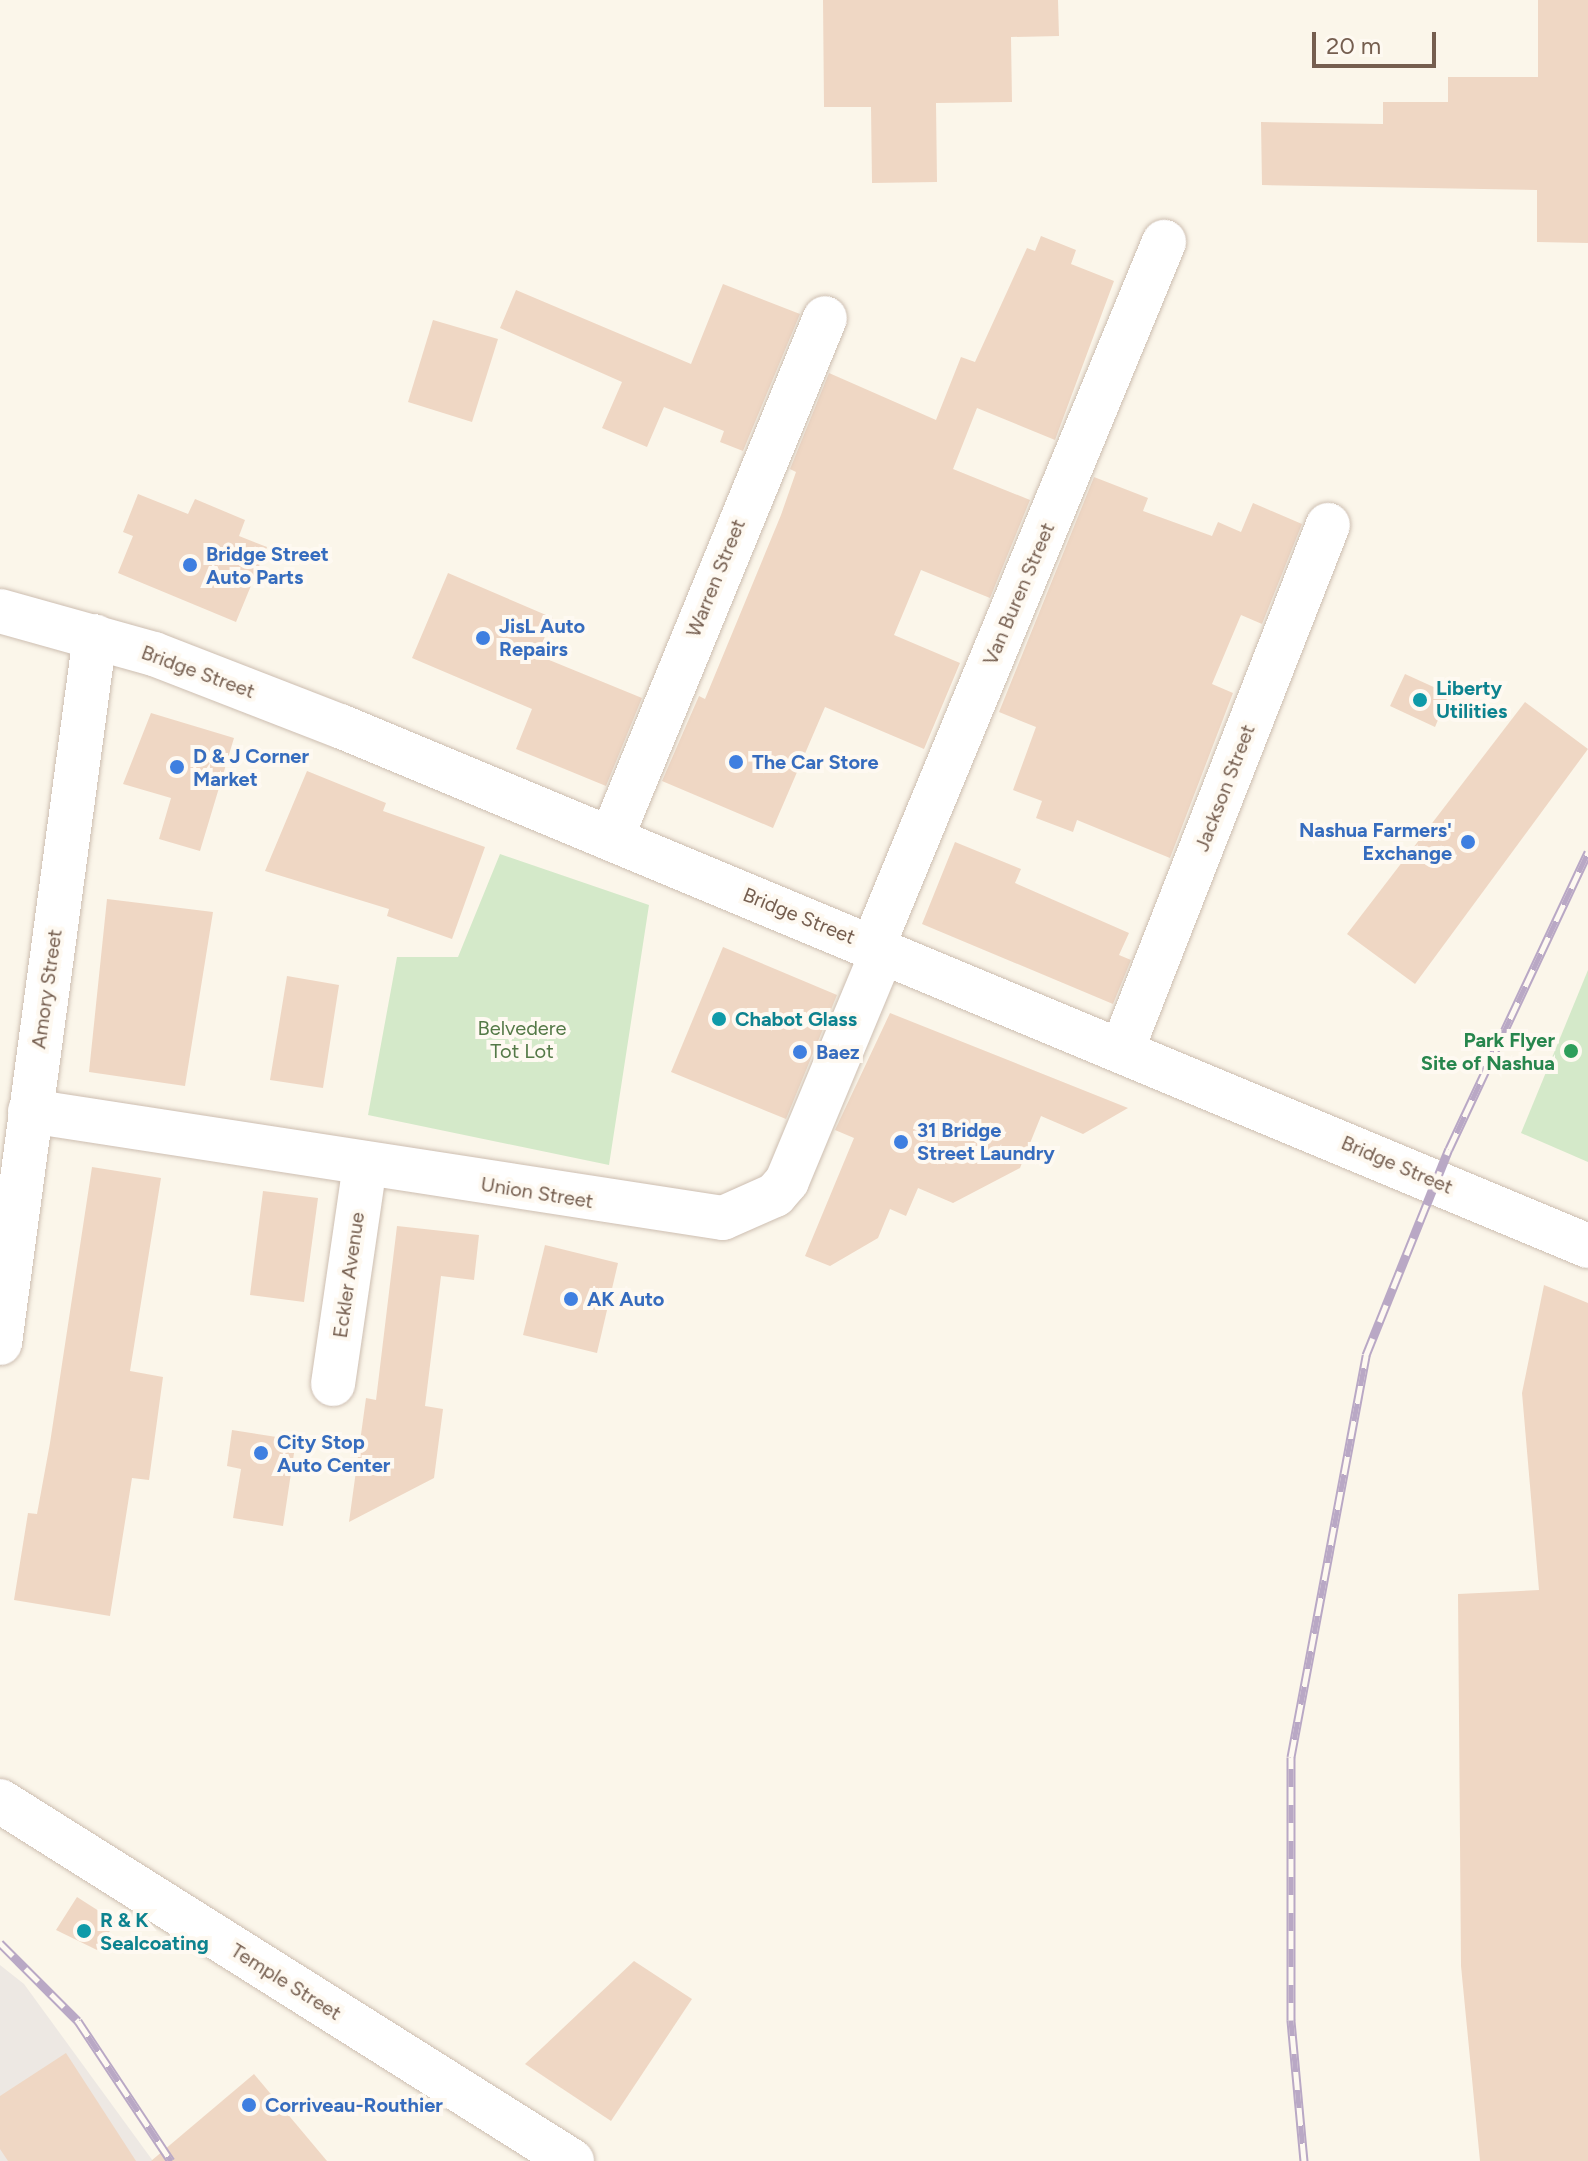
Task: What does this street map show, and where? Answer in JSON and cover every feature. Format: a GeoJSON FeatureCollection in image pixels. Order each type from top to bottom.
{"type":"FeatureCollection","features":[{"type":"Feature","properties":{"kind":"street","name":"Van Buren Street"},"geometry":{"type":"LineString","coordinates":[[878,948],[1164,242]]}},
{"type":"Feature","properties":{"kind":"street","name":"Warren Street"},"geometry":{"type":"LineString","coordinates":[[611,839],[825,318]]}},
{"type":"Feature","properties":{"kind":"street","name":"Jackson Street"},"geometry":{"type":"LineString","coordinates":[[1122,1050],[1328,525]]}},
{"type":"Feature","properties":{"kind":"street","name":"Bridge Street"},"geometry":{"type":"LineString","coordinates":[[0,611],[95,636],[340,726],[1588,1246]]}},
{"type":"Feature","properties":{"kind":"street","name":"Amory Street"},"geometry":{"type":"LineString","coordinates":[[0,1343],[95,636]]}},
{"type":"Feature","properties":{"kind":"street","name":"Union Street"},"geometry":{"type":"LineString","coordinates":[[30,1111],[699,1219],[758,1204],[787,1181],[878,948]]}},
{"type":"Feature","properties":{"kind":"street","name":"Eckler Avenue"},"geometry":{"type":"LineString","coordinates":[[333,1384],[365,1165]]}},
{"type":"Feature","properties":{"kind":"street","name":"Temple Street"},"geometry":{"type":"LineString","coordinates":[[0,1801],[572,2161]]}},
{"type":"Feature","properties":{"kind":"shaded area"},"geometry":{"type":"Polygon","coordinates":[[[0,1965],[24,1984],[153,2161],[0,2161],[0,1965]]]}},
{"type":"Feature","properties":{"kind":"green space","name":"Belvedere Tot Lot"},"geometry":{"type":"Polygon","coordinates":[[[500,854],[649,905],[609,1165],[368,1115],[397,957],[458,957],[500,854]]]}},
{"type":"Feature","properties":{"kind":"green space","name":"Park Flyer Site of Nashua"},"geometry":{"type":"Polygon","coordinates":[[[1588,970],[1588,1162],[1521,1133],[1588,970]]]}},
{"type":"Feature","properties":{"kind":"building"},"geometry":{"type":"Polygon","coordinates":[[[823,0],[1058,0],[1059,36],[1011,37],[1012,102],[936,103],[937,182],[872,183],[871,107],[824,107],[823,0]]]}},
{"type":"Feature","properties":{"kind":"building"},"geometry":{"type":"Polygon","coordinates":[[[1538,0],[1588,0],[1588,243],[1537,242],[1537,190],[1262,185],[1261,122],[1383,124],[1383,102],[1448,102],[1448,77],[1538,77],[1538,0]]]}},
{"type":"Feature","properties":{"kind":"building"},"geometry":{"type":"Polygon","coordinates":[[[1041,236],[1076,250],[1071,264],[1114,281],[1055,440],[977,408],[953,469],[1030,500],[990,598],[921,570],[894,635],[960,663],[924,749],[825,707],[773,828],[662,781],[699,696],[705,699],[781,515],[796,472],[790,469],[829,373],[936,420],[961,357],[975,362],[1027,248],[1035,251],[1041,236]]]}},
{"type":"Feature","properties":{"kind":"building"},"geometry":{"type":"Polygon","coordinates":[[[723,284],[800,314],[743,451],[720,442],[724,431],[664,407],[647,447],[602,428],[622,382],[500,328],[516,290],[691,364],[723,284]]]}},
{"type":"Feature","properties":{"kind":"building"},"geometry":{"type":"Polygon","coordinates":[[[433,320],[498,339],[472,422],[408,402],[433,320]]]}},
{"type":"Feature","properties":{"kind":"building"},"geometry":{"type":"Polygon","coordinates":[[[1094,477],[1148,498],[1143,511],[1212,536],[1218,522],[1241,532],[1253,503],[1302,524],[1262,624],[1241,615],[1212,684],[1233,693],[1170,858],[1077,820],[1073,832],[1036,818],[1042,801],[1013,790],[1036,727],[999,712],[1094,477]]]}},
{"type":"Feature","properties":{"kind":"building","name":"Bridge Street Auto Parts"},"geometry":{"type":"Polygon","coordinates":[[[138,494],[188,514],[195,499],[245,520],[239,536],[267,547],[236,622],[118,573],[133,536],[123,532],[138,494]]]}},
{"type":"Feature","properties":{"kind":"building"},"geometry":{"type":"Polygon","coordinates":[[[448,573],[553,618],[537,655],[642,698],[606,786],[516,749],[532,709],[412,658],[448,573]]]}},
{"type":"Feature","properties":{"kind":"building","name":"Liberty Utilities"},"geometry":{"type":"Polygon","coordinates":[[[1405,674],[1449,694],[1435,727],[1390,706],[1405,674]]]}},
{"type":"Feature","properties":{"kind":"building","name":"Nashua Farmers' Exchange"},"geometry":{"type":"Polygon","coordinates":[[[1525,702],[1588,749],[1415,984],[1347,934],[1525,702]]]}},
{"type":"Feature","properties":{"kind":"building","name":"D & J Corner Market"},"geometry":{"type":"Polygon","coordinates":[[[151,713],[234,738],[200,851],[159,839],[171,798],[123,784],[151,713]]]}},
{"type":"Feature","properties":{"kind":"building"},"geometry":{"type":"Polygon","coordinates":[[[307,771],[386,803],[383,811],[485,847],[452,939],[387,916],[389,909],[265,871],[307,771]]]}},
{"type":"Feature","properties":{"kind":"building"},"geometry":{"type":"Polygon","coordinates":[[[955,842],[1021,869],[1015,883],[1129,933],[1119,955],[1131,960],[1113,1004],[922,924],[955,842]]]}},
{"type":"Feature","properties":{"kind":"building"},"geometry":{"type":"Polygon","coordinates":[[[107,899],[213,912],[185,1086],[89,1072],[107,899]]]}},
{"type":"Feature","properties":{"kind":"building"},"geometry":{"type":"Polygon","coordinates":[[[723,947],[837,995],[786,1119],[671,1072],[723,947]]]}},
{"type":"Feature","properties":{"kind":"building"},"geometry":{"type":"Polygon","coordinates":[[[287,976],[339,985],[323,1088],[270,1080],[287,976]]]}},
{"type":"Feature","properties":{"kind":"building","name":"31 Bridge Street Laundry"},"geometry":{"type":"Polygon","coordinates":[[[890,1013],[1128,1108],[1083,1134],[1041,1116],[1020,1168],[953,1203],[918,1188],[906,1216],[890,1209],[878,1238],[830,1266],[805,1256],[854,1138],[835,1130],[890,1013]]]}},
{"type":"Feature","properties":{"kind":"building"},"geometry":{"type":"Polygon","coordinates":[[[92,1167],[161,1178],[130,1371],[163,1377],[149,1480],[132,1478],[110,1616],[14,1600],[28,1513],[37,1514],[50,1443],[92,1167]]]}},
{"type":"Feature","properties":{"kind":"building"},"geometry":{"type":"Polygon","coordinates":[[[263,1191],[318,1198],[304,1302],[250,1295],[263,1191]]]}},
{"type":"Feature","properties":{"kind":"building"},"geometry":{"type":"Polygon","coordinates":[[[397,1226],[479,1235],[474,1280],[441,1276],[425,1406],[443,1409],[434,1478],[349,1522],[366,1398],[376,1400],[397,1226]]]}},
{"type":"Feature","properties":{"kind":"building","name":"AK Auto"},"geometry":{"type":"Polygon","coordinates":[[[545,1245],[618,1263],[597,1353],[523,1335],[545,1245]]]}},
{"type":"Feature","properties":{"kind":"building"},"geometry":{"type":"Polygon","coordinates":[[[1544,1285],[1588,1303],[1588,2161],[1480,2161],[1461,1966],[1458,1594],[1539,1590],[1522,1393],[1544,1285]]]}},
{"type":"Feature","properties":{"kind":"building","name":"City Stop Auto Center"},"geometry":{"type":"Polygon","coordinates":[[[232,1430],[296,1440],[283,1526],[233,1518],[241,1469],[227,1466],[232,1430]]]}},
{"type":"Feature","properties":{"kind":"building"},"geometry":{"type":"Polygon","coordinates":[[[77,1897],[116,1922],[97,1950],[56,1930],[77,1897]]]}},
{"type":"Feature","properties":{"kind":"building"},"geometry":{"type":"Polygon","coordinates":[[[634,1961],[692,1999],[611,2121],[525,2064],[634,1961]]]}},
{"type":"Feature","properties":{"kind":"building"},"geometry":{"type":"Polygon","coordinates":[[[66,2053],[136,2161],[8,2161],[0,2149],[0,2096],[66,2053]]]}},
{"type":"Feature","properties":{"kind":"building","name":"Corriveau-Routhier"},"geometry":{"type":"Polygon","coordinates":[[[254,2074],[327,2161],[151,2161],[254,2074]]]}},
{"type":"Feature","properties":{"kind":"railway"},"geometry":{"type":"LineString","coordinates":[[1304,2161],[1291,2020],[1291,1757],[1366,1355],[1449,1149],[1588,852]]}},
{"type":"Feature","properties":{"kind":"railway"},"geometry":{"type":"LineString","coordinates":[[0,1943],[78,2021],[171,2161]]}},
{"type":"Feature","properties":{"kind":"place","name":"Bridge Street Auto Parts"},"geometry":{"type":"Point","coordinates":[190,565]}},
{"type":"Feature","properties":{"kind":"place","name":"JisL Auto Repairs"},"geometry":{"type":"Point","coordinates":[483,638]}},
{"type":"Feature","properties":{"kind":"place","name":"Liberty Utilities"},"geometry":{"type":"Point","coordinates":[1420,700]}},
{"type":"Feature","properties":{"kind":"place","name":"The Car Store"},"geometry":{"type":"Point","coordinates":[736,762]}},
{"type":"Feature","properties":{"kind":"place","name":"D & J Corner Market"},"geometry":{"type":"Point","coordinates":[177,767]}},
{"type":"Feature","properties":{"kind":"place","name":"Nashua Farmers' Exchange"},"geometry":{"type":"Point","coordinates":[1468,842]}},
{"type":"Feature","properties":{"kind":"place","name":"Chabot Glass"},"geometry":{"type":"Point","coordinates":[719,1019]}},
{"type":"Feature","properties":{"kind":"place","name":"Park Flyer Site of Nashua"},"geometry":{"type":"Point","coordinates":[1571,1051]}},
{"type":"Feature","properties":{"kind":"place","name":"Baez"},"geometry":{"type":"Point","coordinates":[800,1052]}},
{"type":"Feature","properties":{"kind":"place","name":"31 Bridge Street Laundry"},"geometry":{"type":"Point","coordinates":[901,1142]}},
{"type":"Feature","properties":{"kind":"place","name":"AK Auto"},"geometry":{"type":"Point","coordinates":[571,1299]}},
{"type":"Feature","properties":{"kind":"place","name":"City Stop Auto Center"},"geometry":{"type":"Point","coordinates":[261,1453]}},
{"type":"Feature","properties":{"kind":"place","name":"R & K Sealcoating"},"geometry":{"type":"Point","coordinates":[84,1931]}},
{"type":"Feature","properties":{"kind":"place","name":"Corriveau-Routhier"},"geometry":{"type":"Point","coordinates":[249,2105]}}]}
